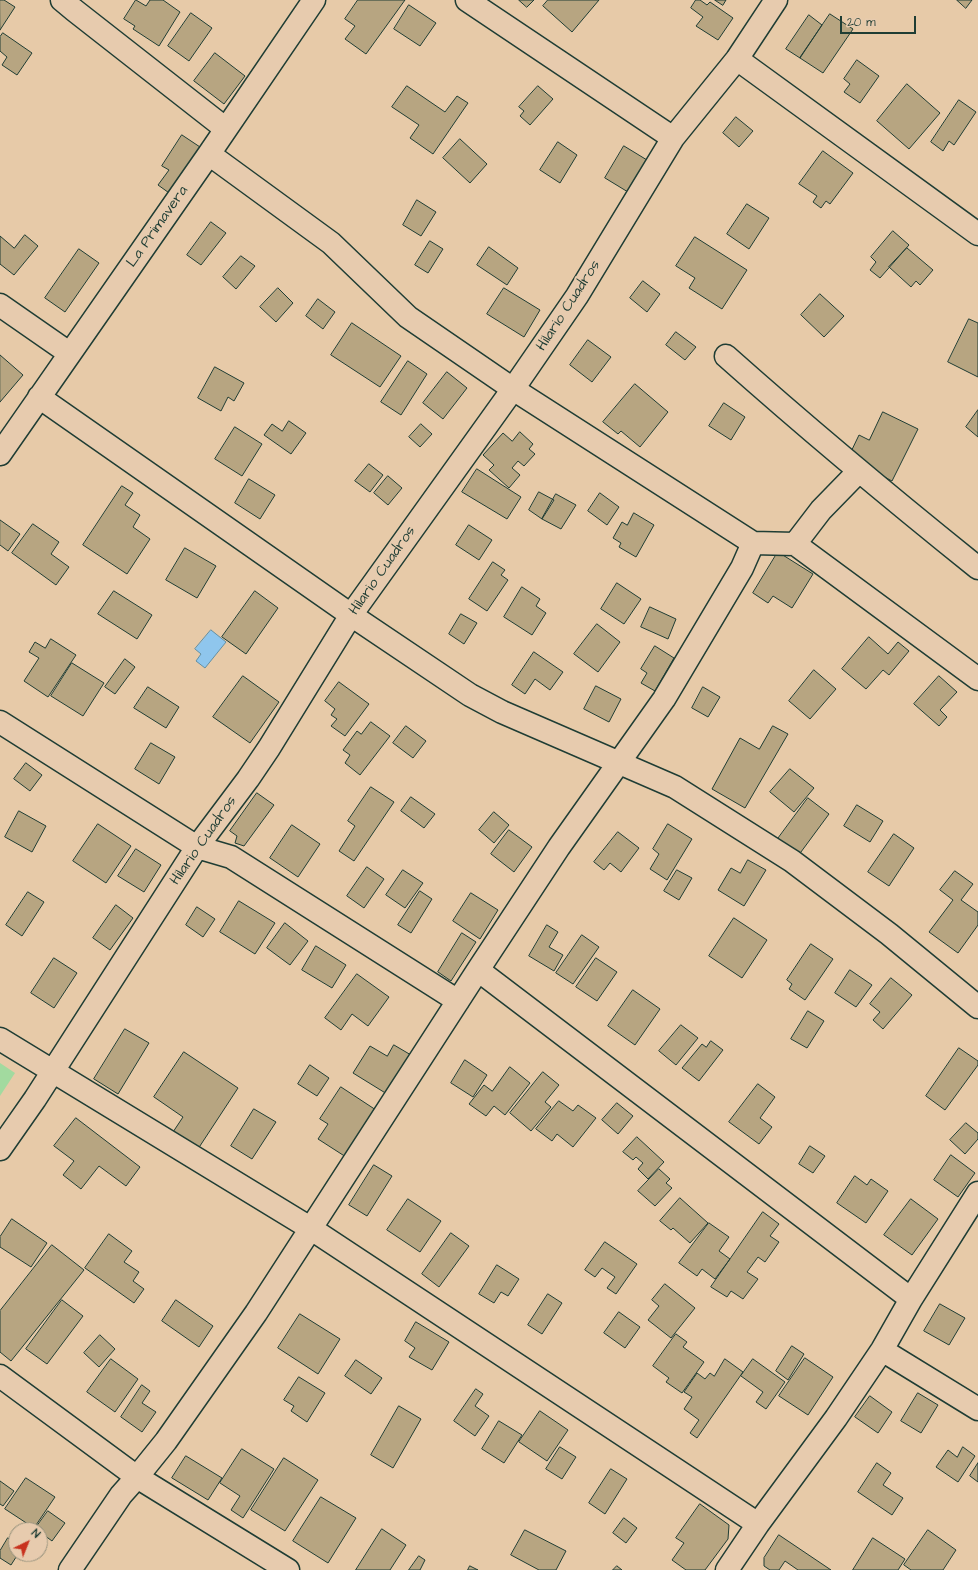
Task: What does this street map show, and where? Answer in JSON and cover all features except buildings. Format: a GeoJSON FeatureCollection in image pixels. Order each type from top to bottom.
{"type":"FeatureCollection","features":[{"type":"Feature","properties":{"kind":"street"},"geometry":{"type":"LineString","coordinates":[[62,0],[226,129]]}},
{"type":"Feature","properties":{"kind":"street","name":"La Primavera"},"geometry":{"type":"LineString","coordinates":[[0,454],[209,154],[314,0]]}},
{"type":"Feature","properties":{"kind":"street"},"geometry":{"type":"LineString","coordinates":[[467,0],[674,138]]}},
{"type":"Feature","properties":{"kind":"street","name":"Hilario Cuadros"},"geometry":{"type":"LineString","coordinates":[[0,1149],[197,847],[248,779],[269,748],[351,615],[513,389],[577,296],[674,138],[737,59],[776,0]]}},
{"type":"Feature","properties":{"kind":"street"},"geometry":{"type":"LineString","coordinates":[[737,59],[978,234]]}},
{"type":"Feature","properties":{"kind":"street"},"geometry":{"type":"LineString","coordinates":[[209,154],[331,243],[408,317],[513,389],[752,543],[796,544],[978,679]]}},
{"type":"Feature","properties":{"kind":"street"},"geometry":{"type":"LineString","coordinates":[[0,305],[69,353]]}},
{"type":"Feature","properties":{"kind":"street"},"geometry":{"type":"LineString","coordinates":[[726,356],[803,424],[978,568]]}},
{"type":"Feature","properties":{"kind":"street"},"geometry":{"type":"LineString","coordinates":[[39,396],[351,615],[470,695],[502,712],[675,787],[792,861],[889,934],[978,1007]]}},
{"type":"Feature","properties":{"kind":"street"},"geometry":{"type":"LineString","coordinates":[[796,544],[820,510],[859,471]]}},
{"type":"Feature","properties":{"kind":"street"},"geometry":{"type":"LineString","coordinates":[[70,1570],[121,1495],[138,1477],[166,1441],[256,1313],[559,847],[664,699],[742,568],[752,543]]}},
{"type":"Feature","properties":{"kind":"street"},"geometry":{"type":"LineString","coordinates":[[0,722],[197,847],[231,857],[458,1001]]}},
{"type":"Feature","properties":{"kind":"street"},"geometry":{"type":"LineString","coordinates":[[478,970],[911,1299]]}},
{"type":"Feature","properties":{"kind":"street"},"geometry":{"type":"LineString","coordinates":[[0,1039],[310,1228],[758,1524]]}},
{"type":"Feature","properties":{"kind":"street"},"geometry":{"type":"LineString","coordinates":[[733,1568],[758,1524],[836,1418],[882,1350],[911,1299],[978,1193]]}},
{"type":"Feature","properties":{"kind":"street"},"geometry":{"type":"LineString","coordinates":[[882,1350],[978,1409]]}},
{"type":"Feature","properties":{"kind":"street"},"geometry":{"type":"LineString","coordinates":[[0,1376],[138,1477],[288,1570]]}},
{"type":"Feature","properties":{"kind":"green space"},"geometry":{"type":"Polygon","coordinates":[[[0,1063],[15,1073],[0,1096],[0,1063]]]}},
{"type":"Feature","properties":{"kind":"water"},"geometry":{"type":"Polygon","coordinates":[[[211,630],[226,642],[205,668],[196,661],[201,654],[195,649],[211,630]]]}}]}
